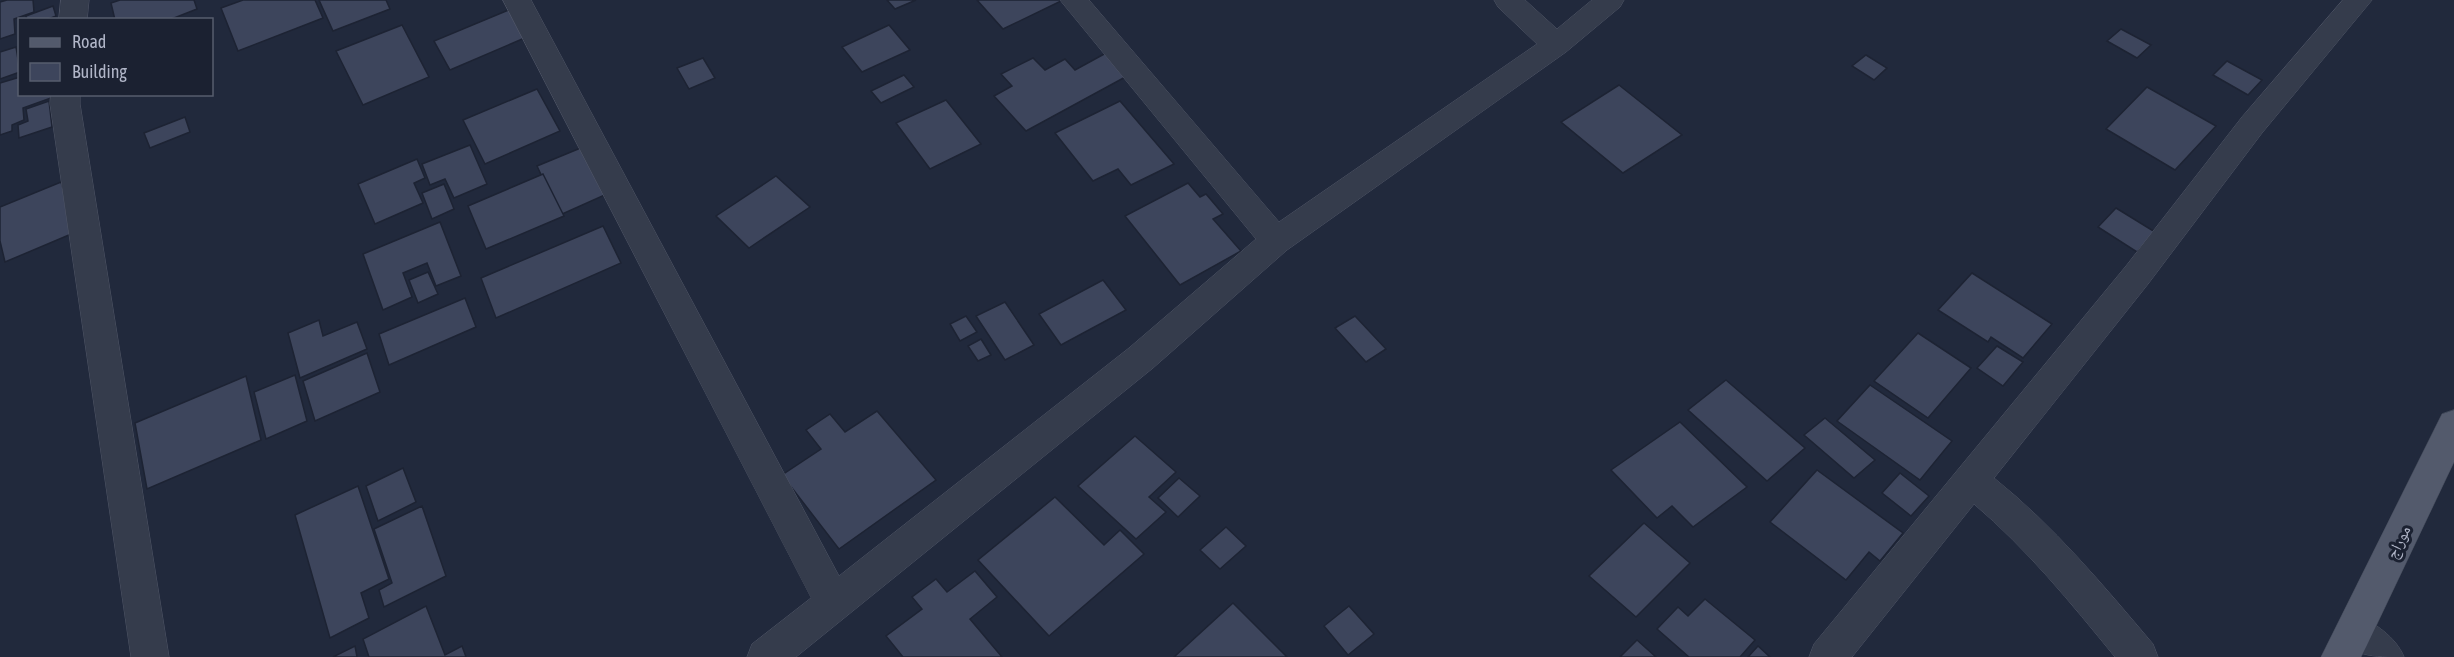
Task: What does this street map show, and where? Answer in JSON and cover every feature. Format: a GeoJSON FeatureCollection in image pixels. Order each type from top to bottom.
{"type":"FeatureCollection","features":[{"type":"Feature","properties":{"kind":"main road","name":"موراج"},"geometry":{"type":"LineString","coordinates":[[2347,645],[2454,425]]}},
{"type":"Feature","properties":{"kind":"street"},"geometry":{"type":"LineString","coordinates":[[73,18],[75,0]]}},
{"type":"Feature","properties":{"kind":"street"},"geometry":{"type":"LineString","coordinates":[[517,0],[833,603]]}},
{"type":"Feature","properties":{"kind":"street"},"geometry":{"type":"LineString","coordinates":[[1074,0],[1276,241]]}},
{"type":"Feature","properties":{"kind":"street"},"geometry":{"type":"LineString","coordinates":[[1508,0],[1556,45]]}},
{"type":"Feature","properties":{"kind":"street"},"geometry":{"type":"LineString","coordinates":[[766,657],[1141,358],[1276,241],[1556,45],[1610,0]]}},
{"type":"Feature","properties":{"kind":"street"},"geometry":{"type":"LineString","coordinates":[[1828,657],[2137,275],[2252,125],[2358,0]]}},
{"type":"Feature","properties":{"kind":"street"},"geometry":{"type":"LineString","coordinates":[[66,96],[65,104],[150,657]]}},
{"type":"Feature","properties":{"kind":"street"},"geometry":{"type":"LineString","coordinates":[[1972,481],[2009,510],[2072,576],[2139,657]]}},
{"type":"Feature","properties":{"kind":"street"},"geometry":{"type":"LineString","coordinates":[[2347,645],[2385,657]]}},
{"type":"Feature","properties":{"kind":"building"},"geometry":{"type":"Polygon","coordinates":[[[33,0],[34,12],[14,19],[15,34],[0,39],[0,2],[33,0]]]}},
{"type":"Feature","properties":{"kind":"building"},"geometry":{"type":"Polygon","coordinates":[[[120,0],[194,0],[197,9],[174,18],[115,18],[111,3],[120,0]]]}},
{"type":"Feature","properties":{"kind":"building"},"geometry":{"type":"Polygon","coordinates":[[[243,0],[315,0],[323,18],[238,51],[221,8],[243,0]]]}},
{"type":"Feature","properties":{"kind":"building"},"geometry":{"type":"Polygon","coordinates":[[[319,0],[386,0],[390,9],[333,31],[319,0]]]}},
{"type":"Feature","properties":{"kind":"building"},"geometry":{"type":"Polygon","coordinates":[[[887,0],[916,0],[895,9],[887,0]]]}},
{"type":"Feature","properties":{"kind":"building"},"geometry":{"type":"Polygon","coordinates":[[[977,0],[1063,0],[1003,29],[977,0]]]}},
{"type":"Feature","properties":{"kind":"building"},"geometry":{"type":"Polygon","coordinates":[[[53,6],[56,16],[26,18],[26,16],[53,6]]]}},
{"type":"Feature","properties":{"kind":"building"},"geometry":{"type":"Polygon","coordinates":[[[511,9],[527,37],[450,70],[434,41],[511,9]]]}},
{"type":"Feature","properties":{"kind":"building"},"geometry":{"type":"Polygon","coordinates":[[[402,25],[429,77],[363,105],[336,51],[402,25]]]}},
{"type":"Feature","properties":{"kind":"building"},"geometry":{"type":"Polygon","coordinates":[[[889,25],[910,50],[862,72],[842,47],[889,25]]]}},
{"type":"Feature","properties":{"kind":"building"},"geometry":{"type":"Polygon","coordinates":[[[2121,29],[2151,45],[2137,58],[2107,41],[2121,29]]]}},
{"type":"Feature","properties":{"kind":"building"},"geometry":{"type":"Polygon","coordinates":[[[16,47],[18,73],[0,79],[0,52],[16,47]]]}},
{"type":"Feature","properties":{"kind":"building"},"geometry":{"type":"Polygon","coordinates":[[[1106,53],[1129,75],[1026,131],[994,96],[1012,86],[1001,74],[1033,58],[1045,70],[1065,59],[1075,70],[1106,53]]]}},
{"type":"Feature","properties":{"kind":"building"},"geometry":{"type":"Polygon","coordinates":[[[1866,55],[1887,68],[1874,80],[1852,66],[1866,55]]]}},
{"type":"Feature","properties":{"kind":"building"},"geometry":{"type":"Polygon","coordinates":[[[703,58],[715,78],[689,89],[677,68],[703,58]]]}},
{"type":"Feature","properties":{"kind":"building"},"geometry":{"type":"Polygon","coordinates":[[[2227,61],[2262,80],[2248,95],[2213,75],[2227,61]]]}},
{"type":"Feature","properties":{"kind":"building"},"geometry":{"type":"Polygon","coordinates":[[[904,75],[914,87],[881,103],[871,91],[904,75]]]}},
{"type":"Feature","properties":{"kind":"building"},"geometry":{"type":"Polygon","coordinates":[[[18,78],[18,96],[51,96],[51,98],[23,108],[24,120],[12,125],[12,131],[0,135],[0,83],[18,78]]]}},
{"type":"Feature","properties":{"kind":"building"},"geometry":{"type":"Polygon","coordinates":[[[1619,85],[1682,135],[1623,173],[1561,122],[1619,85]]]}},
{"type":"Feature","properties":{"kind":"building"},"geometry":{"type":"Polygon","coordinates":[[[2147,87],[2216,126],[2175,170],[2106,129],[2147,87]]]}},
{"type":"Feature","properties":{"kind":"building"},"geometry":{"type":"Polygon","coordinates":[[[537,89],[560,131],[485,164],[463,120],[537,89]]]}},
{"type":"Feature","properties":{"kind":"building"},"geometry":{"type":"Polygon","coordinates":[[[946,100],[981,144],[930,169],[896,123],[946,100]]]}},
{"type":"Feature","properties":{"kind":"building"},"geometry":{"type":"Polygon","coordinates":[[[49,101],[52,127],[19,138],[18,125],[28,121],[26,109],[49,101]]]}},
{"type":"Feature","properties":{"kind":"building"},"geometry":{"type":"Polygon","coordinates":[[[1120,101],[1174,164],[1131,185],[1118,169],[1093,181],[1055,133],[1120,101]]]}},
{"type":"Feature","properties":{"kind":"building"},"geometry":{"type":"Polygon","coordinates":[[[185,117],[190,132],[150,148],[144,133],[185,117]]]}},
{"type":"Feature","properties":{"kind":"building"},"geometry":{"type":"Polygon","coordinates":[[[470,145],[487,184],[454,198],[445,179],[430,185],[422,164],[470,145]]]}},
{"type":"Feature","properties":{"kind":"building"},"geometry":{"type":"Polygon","coordinates":[[[583,147],[607,194],[560,215],[537,166],[583,147]]]}},
{"type":"Feature","properties":{"kind":"building"},"geometry":{"type":"Polygon","coordinates":[[[417,159],[425,178],[414,183],[423,203],[375,224],[358,184],[417,159]]]}},
{"type":"Feature","properties":{"kind":"building"},"geometry":{"type":"Polygon","coordinates":[[[543,174],[564,216],[486,249],[468,206],[543,174]]]}},
{"type":"Feature","properties":{"kind":"building"},"geometry":{"type":"Polygon","coordinates":[[[776,176],[810,207],[749,248],[716,216],[776,176]]]}},
{"type":"Feature","properties":{"kind":"building"},"geometry":{"type":"Polygon","coordinates":[[[61,182],[76,232],[5,262],[0,241],[0,207],[61,182]]]}},
{"type":"Feature","properties":{"kind":"building"},"geometry":{"type":"Polygon","coordinates":[[[1188,183],[1200,197],[1206,194],[1223,214],[1213,219],[1241,251],[1180,285],[1125,216],[1188,183]]]}},
{"type":"Feature","properties":{"kind":"building"},"geometry":{"type":"Polygon","coordinates":[[[444,184],[454,209],[432,219],[422,193],[444,184]]]}},
{"type":"Feature","properties":{"kind":"building"},"geometry":{"type":"Polygon","coordinates":[[[2116,208],[2155,232],[2137,252],[2098,227],[2116,208]]]}},
{"type":"Feature","properties":{"kind":"building"},"geometry":{"type":"Polygon","coordinates":[[[440,222],[461,276],[436,286],[427,263],[403,273],[412,297],[383,310],[363,254],[440,222]]]}},
{"type":"Feature","properties":{"kind":"building"},"geometry":{"type":"Polygon","coordinates":[[[603,226],[621,263],[496,318],[481,278],[603,226]]]}},
{"type":"Feature","properties":{"kind":"building"},"geometry":{"type":"Polygon","coordinates":[[[428,272],[438,294],[418,303],[409,280],[428,272]]]}},
{"type":"Feature","properties":{"kind":"building"},"geometry":{"type":"Polygon","coordinates":[[[1972,273],[2052,324],[2023,358],[1991,337],[1988,342],[1938,310],[1972,273]]]}},
{"type":"Feature","properties":{"kind":"building"},"geometry":{"type":"Polygon","coordinates":[[[1103,280],[1126,310],[1061,345],[1039,314],[1103,280]]]}},
{"type":"Feature","properties":{"kind":"building"},"geometry":{"type":"Polygon","coordinates":[[[465,298],[476,327],[389,365],[379,334],[465,298]]]}},
{"type":"Feature","properties":{"kind":"building"},"geometry":{"type":"Polygon","coordinates":[[[1005,302],[1034,345],[1005,360],[976,316],[1005,302]]]}},
{"type":"Feature","properties":{"kind":"building"},"geometry":{"type":"Polygon","coordinates":[[[966,316],[977,332],[960,341],[950,324],[966,316]]]}},
{"type":"Feature","properties":{"kind":"building"},"geometry":{"type":"Polygon","coordinates":[[[1355,316],[1386,349],[1366,362],[1335,328],[1355,316]]]}},
{"type":"Feature","properties":{"kind":"building"},"geometry":{"type":"Polygon","coordinates":[[[319,320],[323,336],[357,322],[367,349],[300,378],[288,333],[319,320]]]}},
{"type":"Feature","properties":{"kind":"building"},"geometry":{"type":"Polygon","coordinates":[[[1918,333],[1971,368],[1928,418],[1874,381],[1918,333]]]}},
{"type":"Feature","properties":{"kind":"building"},"geometry":{"type":"Polygon","coordinates":[[[981,339],[991,355],[978,361],[968,346],[981,339]]]}},
{"type":"Feature","properties":{"kind":"building"},"geometry":{"type":"Polygon","coordinates":[[[1997,346],[2023,362],[2003,386],[1977,368],[1997,346]]]}},
{"type":"Feature","properties":{"kind":"building"},"geometry":{"type":"Polygon","coordinates":[[[367,353],[380,392],[315,421],[303,381],[367,353]]]}},
{"type":"Feature","properties":{"kind":"building"},"geometry":{"type":"Polygon","coordinates":[[[295,375],[307,421],[266,439],[254,392],[295,375]]]}},
{"type":"Feature","properties":{"kind":"building"},"geometry":{"type":"Polygon","coordinates":[[[246,376],[261,440],[147,489],[135,423],[246,376]]]}},
{"type":"Feature","properties":{"kind":"building"},"geometry":{"type":"Polygon","coordinates":[[[1726,380],[1805,448],[1767,481],[1688,410],[1726,380]]]}},
{"type":"Feature","properties":{"kind":"building"},"geometry":{"type":"Polygon","coordinates":[[[1870,385],[1952,441],[1920,480],[1837,421],[1870,385]]]}},
{"type":"Feature","properties":{"kind":"building"},"geometry":{"type":"Polygon","coordinates":[[[877,411],[936,480],[839,549],[782,475],[821,449],[806,430],[830,414],[845,432],[877,411]]]}},
{"type":"Feature","properties":{"kind":"building"},"geometry":{"type":"Polygon","coordinates":[[[1825,418],[1875,460],[1854,478],[1804,435],[1825,418]]]}},
{"type":"Feature","properties":{"kind":"building"},"geometry":{"type":"Polygon","coordinates":[[[1680,422],[1747,487],[1693,527],[1672,506],[1657,518],[1611,470],[1680,422]]]}},
{"type":"Feature","properties":{"kind":"building"},"geometry":{"type":"Polygon","coordinates":[[[1135,436],[1176,472],[1149,497],[1166,512],[1136,539],[1078,486],[1135,436]]]}},
{"type":"Feature","properties":{"kind":"building"},"geometry":{"type":"Polygon","coordinates":[[[403,468],[416,502],[378,521],[366,486],[403,468]]]}},
{"type":"Feature","properties":{"kind":"building"},"geometry":{"type":"Polygon","coordinates":[[[1817,470],[1903,533],[1880,561],[1869,552],[1846,580],[1770,522],[1817,470]]]}},
{"type":"Feature","properties":{"kind":"building"},"geometry":{"type":"Polygon","coordinates":[[[1900,473],[1929,496],[1911,516],[1882,493],[1900,473]]]}},
{"type":"Feature","properties":{"kind":"building"},"geometry":{"type":"Polygon","coordinates":[[[1179,478],[1200,496],[1178,517],[1158,498],[1179,478]]]}},
{"type":"Feature","properties":{"kind":"building"},"geometry":{"type":"Polygon","coordinates":[[[358,486],[389,579],[361,593],[369,618],[330,638],[295,515],[358,486]]]}},
{"type":"Feature","properties":{"kind":"building"},"geometry":{"type":"Polygon","coordinates":[[[1055,497],[1104,545],[1120,530],[1144,554],[1049,636],[978,560],[1055,497]]]}},
{"type":"Feature","properties":{"kind":"building"},"geometry":{"type":"Polygon","coordinates":[[[422,506],[446,576],[384,607],[379,590],[392,583],[374,529],[422,506]]]}},
{"type":"Feature","properties":{"kind":"building"},"geometry":{"type":"Polygon","coordinates":[[[1644,523],[1690,563],[1636,617],[1589,576],[1644,523]]]}},
{"type":"Feature","properties":{"kind":"building"},"geometry":{"type":"Polygon","coordinates":[[[1226,527],[1246,546],[1220,569],[1200,550],[1226,527]]]}},
{"type":"Feature","properties":{"kind":"building"},"geometry":{"type":"Polygon","coordinates":[[[975,571],[997,597],[970,619],[1002,657],[903,657],[886,636],[922,609],[912,597],[936,579],[947,592],[975,571]]]}},
{"type":"Feature","properties":{"kind":"building"},"geometry":{"type":"Polygon","coordinates":[[[1705,599],[1755,640],[1740,657],[1689,657],[1657,629],[1678,607],[1688,616],[1705,599]]]}},
{"type":"Feature","properties":{"kind":"building"},"geometry":{"type":"Polygon","coordinates":[[[1233,603],[1287,657],[1174,657],[1233,603]]]}},
{"type":"Feature","properties":{"kind":"building"},"geometry":{"type":"Polygon","coordinates":[[[426,606],[445,655],[462,646],[466,657],[369,657],[363,639],[426,606]]]}},
{"type":"Feature","properties":{"kind":"building"},"geometry":{"type":"Polygon","coordinates":[[[1349,606],[1374,634],[1348,655],[1324,626],[1349,606]]]}},
{"type":"Feature","properties":{"kind":"building"},"geometry":{"type":"Polygon","coordinates":[[[1637,640],[1656,657],[1620,657],[1637,640]]]}},
{"type":"Feature","properties":{"kind":"building"},"geometry":{"type":"Polygon","coordinates":[[[355,646],[357,657],[333,657],[355,646]]]}},
{"type":"Feature","properties":{"kind":"building"},"geometry":{"type":"Polygon","coordinates":[[[1758,646],[1770,657],[1748,657],[1758,646]]]}}]}
